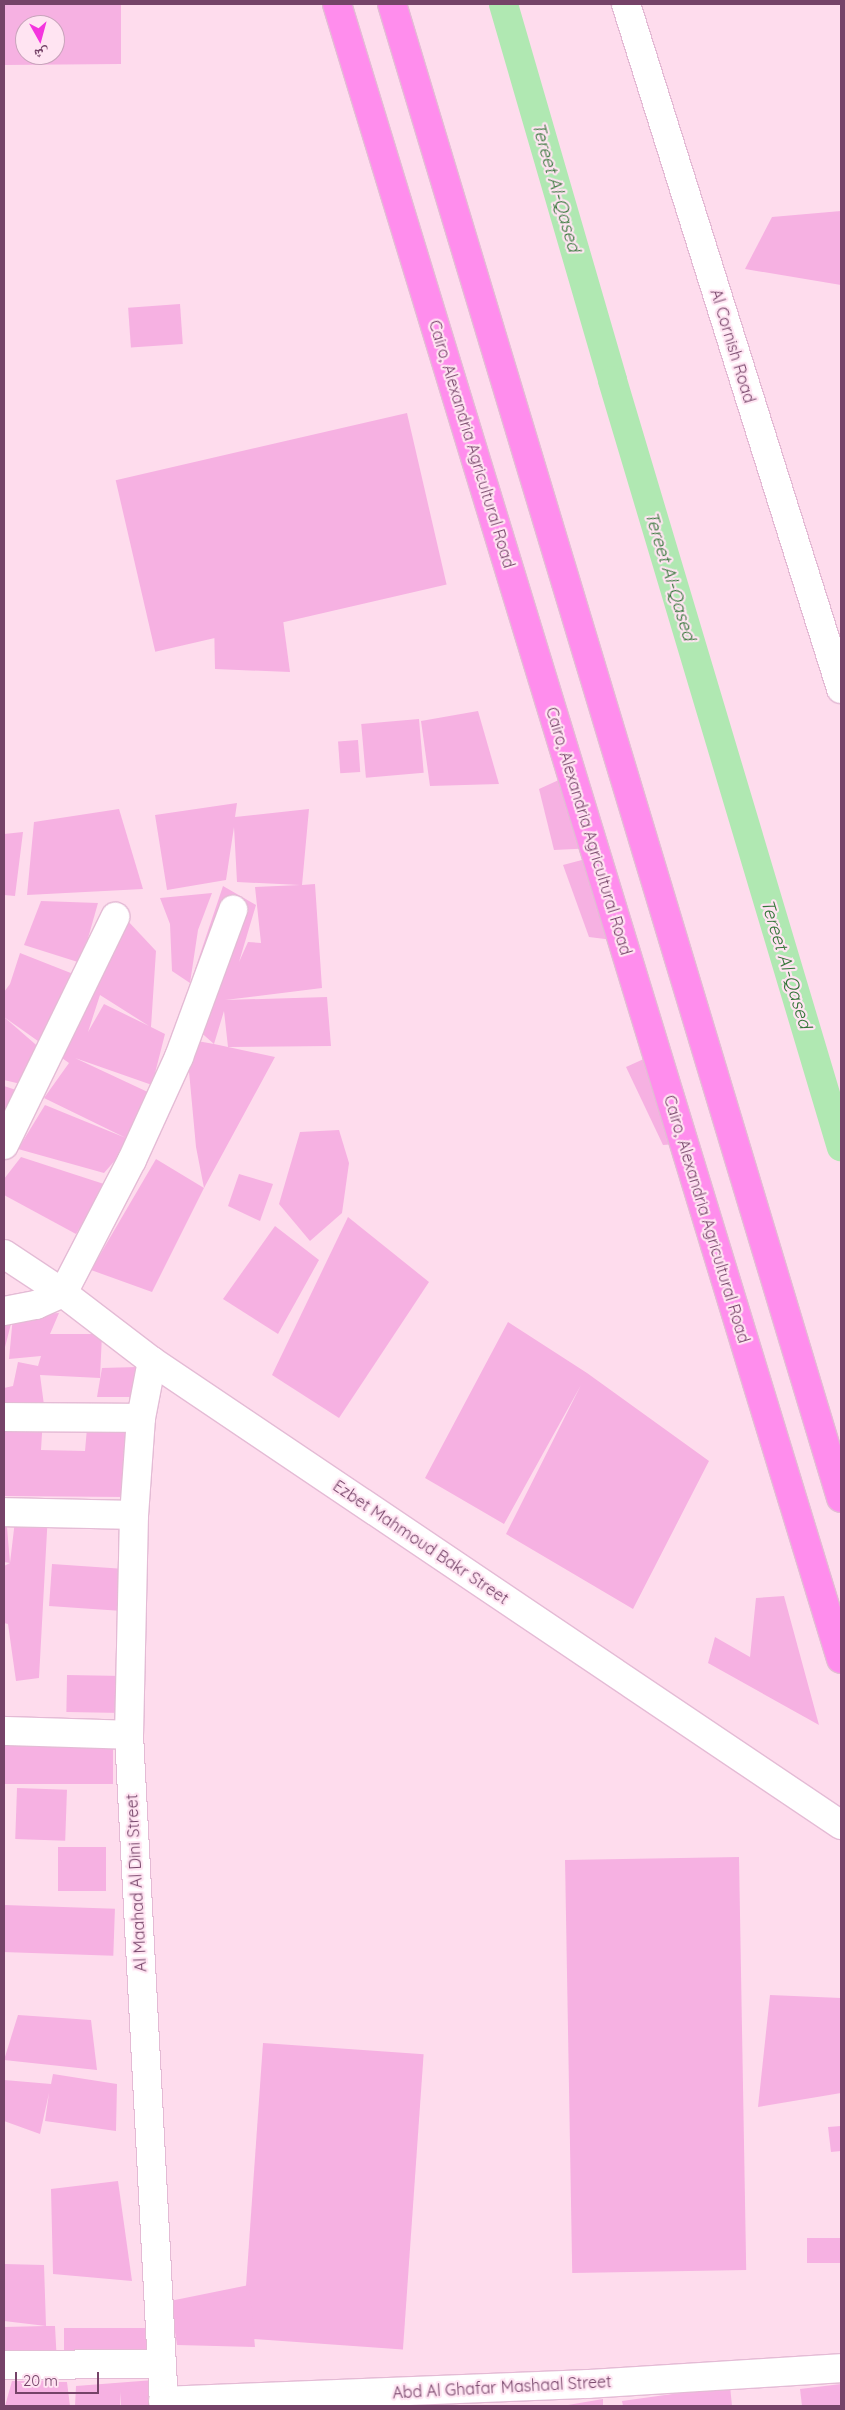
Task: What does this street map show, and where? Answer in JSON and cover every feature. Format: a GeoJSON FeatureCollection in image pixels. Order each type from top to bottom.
{"type":"FeatureCollection","features":[{"type":"Feature","properties":{"kind":"highway","name":"Cairo, Alexandria Agricultural Road"},"geometry":{"type":"LineString","coordinates":[[337,4],[841,1659]]}},
{"type":"Feature","properties":{"kind":"highway"},"geometry":{"type":"LineString","coordinates":[[392,4],[841,1498]]}},
{"type":"Feature","properties":{"kind":"street","name":"Al Cornish Road"},"geometry":{"type":"LineString","coordinates":[[626,4],[841,689]]}},
{"type":"Feature","properties":{"kind":"street"},"geometry":{"type":"LineString","coordinates":[[4,1310],[36,1305],[63,1294],[132,1160],[179,1057],[232,910]]}},
{"type":"Feature","properties":{"kind":"street"},"geometry":{"type":"LineString","coordinates":[[4,1145],[115,918]]}},
{"type":"Feature","properties":{"kind":"street","name":"Ezbet Mahmoud Bakr Street"},"geometry":{"type":"LineString","coordinates":[[4,1254],[63,1294],[152,1361],[841,1825]]}},
{"type":"Feature","properties":{"kind":"street","name":"Al Maahad Al Dini Street"},"geometry":{"type":"LineString","coordinates":[[152,1361],[141,1418],[134,1515],[129,1736],[164,2404]]}},
{"type":"Feature","properties":{"kind":"street"},"geometry":{"type":"LineString","coordinates":[[4,1416],[141,1418]]}},
{"type":"Feature","properties":{"kind":"street"},"geometry":{"type":"LineString","coordinates":[[4,1512],[134,1515]]}},
{"type":"Feature","properties":{"kind":"street"},"geometry":{"type":"LineString","coordinates":[[4,1731],[129,1736]]}},
{"type":"Feature","properties":{"kind":"street"},"geometry":{"type":"LineString","coordinates":[[4,2365],[161,2364]]}},
{"type":"Feature","properties":{"kind":"street","name":"Abd Al Ghafar Mashaal Street"},"geometry":{"type":"LineString","coordinates":[[164,2404],[589,2395],[841,2368]]}},
{"type":"Feature","properties":{"kind":"building"},"geometry":{"type":"Polygon","coordinates":[[[4,4],[121,4],[121,64],[65,64],[65,15],[15,15],[15,65],[4,65],[4,4]]]}},
{"type":"Feature","properties":{"kind":"building"},"geometry":{"type":"Polygon","coordinates":[[[841,211],[841,285],[745,269],[772,217],[841,211]]]}},
{"type":"Feature","properties":{"kind":"building"},"geometry":{"type":"Polygon","coordinates":[[[180,304],[183,344],[131,348],[128,308],[180,304]]]}},
{"type":"Feature","properties":{"kind":"building"},"geometry":{"type":"Polygon","coordinates":[[[407,413],[447,584],[155,652],[116,480],[407,413]]]}},
{"type":"Feature","properties":{"kind":"building"},"geometry":{"type":"Polygon","coordinates":[[[214,620],[283,620],[290,672],[215,669],[214,620]]]}},
{"type":"Feature","properties":{"kind":"building"},"geometry":{"type":"Polygon","coordinates":[[[478,711],[499,784],[430,786],[421,721],[478,711]]]}},
{"type":"Feature","properties":{"kind":"building"},"geometry":{"type":"Polygon","coordinates":[[[419,719],[424,773],[366,778],[361,724],[419,719]]]}},
{"type":"Feature","properties":{"kind":"building"},"geometry":{"type":"Polygon","coordinates":[[[358,740],[360,772],[340,773],[338,741],[358,740]]]}},
{"type":"Feature","properties":{"kind":"building"},"geometry":{"type":"Polygon","coordinates":[[[561,779],[595,848],[554,850],[539,789],[561,779]]]}},
{"type":"Feature","properties":{"kind":"building"},"geometry":{"type":"Polygon","coordinates":[[[237,803],[235,817],[309,809],[302,885],[315,884],[322,988],[225,1000],[327,997],[331,1046],[228,1047],[224,1011],[214,1044],[180,1014],[223,886],[256,905],[239,962],[248,942],[261,943],[255,887],[300,885],[237,882],[234,827],[226,880],[167,890],[155,815],[237,803]]]}},
{"type":"Feature","properties":{"kind":"building"},"geometry":{"type":"Polygon","coordinates":[[[119,809],[143,889],[27,895],[34,822],[119,809]]]}},
{"type":"Feature","properties":{"kind":"building"},"geometry":{"type":"Polygon","coordinates":[[[23,832],[15,896],[4,895],[4,834],[23,832]]]}},
{"type":"Feature","properties":{"kind":"building"},"geometry":{"type":"Polygon","coordinates":[[[597,856],[613,940],[589,937],[563,865],[597,856]]]}},
{"type":"Feature","properties":{"kind":"building"},"geometry":{"type":"Polygon","coordinates":[[[212,893],[198,930],[190,983],[172,971],[170,924],[160,898],[212,893]]]}},
{"type":"Feature","properties":{"kind":"building"},"geometry":{"type":"Polygon","coordinates":[[[41,901],[98,903],[81,963],[24,945],[41,901]]]}},
{"type":"Feature","properties":{"kind":"building"},"geometry":{"type":"Polygon","coordinates":[[[126,919],[156,951],[151,1027],[165,1034],[152,1085],[75,1058],[152,1094],[132,1141],[104,1173],[18,1149],[45,1105],[126,1138],[44,1098],[69,1063],[4,1017],[4,992],[10,984],[20,953],[86,979],[126,919]],[[100,995],[88,1032],[104,1004],[149,1026],[100,995]]]}},
{"type":"Feature","properties":{"kind":"building"},"geometry":{"type":"Polygon","coordinates":[[[4,1017],[42,1050],[25,1085],[4,1080],[4,1017]]]}},
{"type":"Feature","properties":{"kind":"building"},"geometry":{"type":"Polygon","coordinates":[[[186,1039],[275,1057],[204,1188],[196,1147],[186,1039]]]}},
{"type":"Feature","properties":{"kind":"building"},"geometry":{"type":"Polygon","coordinates":[[[657,1053],[676,1144],[663,1145],[626,1067],[657,1053]]]}},
{"type":"Feature","properties":{"kind":"building"},"geometry":{"type":"Polygon","coordinates":[[[4,1086],[22,1092],[4,1121],[4,1086]]]}},
{"type":"Feature","properties":{"kind":"building"},"geometry":{"type":"Polygon","coordinates":[[[339,1130],[349,1163],[342,1213],[310,1241],[279,1204],[300,1132],[339,1130]]]}},
{"type":"Feature","properties":{"kind":"building"},"geometry":{"type":"Polygon","coordinates":[[[21,1157],[107,1185],[76,1234],[4,1195],[4,1179],[21,1157]]]}},
{"type":"Feature","properties":{"kind":"building"},"geometry":{"type":"Polygon","coordinates":[[[156,1159],[204,1188],[152,1292],[91,1270],[156,1159]]]}},
{"type":"Feature","properties":{"kind":"building"},"geometry":{"type":"Polygon","coordinates":[[[239,1174],[273,1184],[260,1221],[228,1206],[239,1174]]]}},
{"type":"Feature","properties":{"kind":"building"},"geometry":{"type":"Polygon","coordinates":[[[348,1217],[429,1282],[339,1418],[272,1375],[348,1217]]]}},
{"type":"Feature","properties":{"kind":"building"},"geometry":{"type":"Polygon","coordinates":[[[275,1226],[319,1260],[278,1334],[223,1299],[275,1226]]]}},
{"type":"Feature","properties":{"kind":"building"},"geometry":{"type":"Polygon","coordinates":[[[59,1313],[50,1334],[102,1334],[100,1378],[40,1375],[44,1405],[4,1402],[4,1388],[13,1386],[18,1362],[38,1366],[41,1356],[9,1359],[13,1316],[4,1351],[4,1316],[59,1313]]]}},
{"type":"Feature","properties":{"kind":"building"},"geometry":{"type":"Polygon","coordinates":[[[508,1322],[587,1373],[709,1461],[633,1609],[506,1534],[581,1385],[504,1524],[425,1478],[508,1322]]]}},
{"type":"Feature","properties":{"kind":"building"},"geometry":{"type":"Polygon","coordinates":[[[137,1367],[134,1397],[97,1397],[102,1368],[137,1367]]]}},
{"type":"Feature","properties":{"kind":"building"},"geometry":{"type":"Polygon","coordinates":[[[4,1417],[43,1417],[41,1450],[85,1451],[87,1428],[130,1427],[125,1497],[4,1496],[4,1417]]]}},
{"type":"Feature","properties":{"kind":"building"},"geometry":{"type":"Polygon","coordinates":[[[4,1497],[12,1497],[7,1527],[10,1563],[4,1562],[4,1497]]]}},
{"type":"Feature","properties":{"kind":"building"},"geometry":{"type":"Polygon","coordinates":[[[16,1512],[48,1513],[39,1678],[16,1681],[8,1624],[4,1623],[4,1566],[10,1563],[16,1512]]]}},
{"type":"Feature","properties":{"kind":"building"},"geometry":{"type":"Polygon","coordinates":[[[52,1564],[129,1569],[126,1611],[49,1606],[52,1564]]]}},
{"type":"Feature","properties":{"kind":"building"},"geometry":{"type":"Polygon","coordinates":[[[784,1596],[819,1725],[708,1663],[715,1637],[750,1657],[756,1598],[784,1596]]]}},
{"type":"Feature","properties":{"kind":"building"},"geometry":{"type":"Polygon","coordinates":[[[67,1675],[124,1676],[123,1713],[66,1712],[67,1675]]]}},
{"type":"Feature","properties":{"kind":"building"},"geometry":{"type":"Polygon","coordinates":[[[4,1738],[113,1738],[113,1784],[4,1784],[4,1738]]]}},
{"type":"Feature","properties":{"kind":"building"},"geometry":{"type":"Polygon","coordinates":[[[17,1788],[67,1790],[65,1841],[15,1839],[17,1788]]]}},
{"type":"Feature","properties":{"kind":"building"},"geometry":{"type":"Polygon","coordinates":[[[58,1847],[106,1847],[106,1891],[58,1891],[58,1847]]]}},
{"type":"Feature","properties":{"kind":"building"},"geometry":{"type":"Polygon","coordinates":[[[739,1857],[746,2270],[572,2273],[565,1860],[739,1857]]]}},
{"type":"Feature","properties":{"kind":"building"},"geometry":{"type":"Polygon","coordinates":[[[4,1905],[115,1909],[113,1956],[4,1952],[4,1905]]]}},
{"type":"Feature","properties":{"kind":"building"},"geometry":{"type":"Polygon","coordinates":[[[770,1995],[841,1998],[841,2093],[758,2107],[770,1995]]]}},
{"type":"Feature","properties":{"kind":"building"},"geometry":{"type":"Polygon","coordinates":[[[18,2015],[91,2020],[97,2070],[4,2060],[18,2015]]]}},
{"type":"Feature","properties":{"kind":"building"},"geometry":{"type":"Polygon","coordinates":[[[263,2043],[424,2054],[403,2350],[242,2338],[263,2043]]]}},
{"type":"Feature","properties":{"kind":"building"},"geometry":{"type":"Polygon","coordinates":[[[53,2074],[117,2084],[116,2131],[45,2121],[49,2093],[40,2134],[4,2121],[4,2080],[51,2084],[53,2074]]]}},
{"type":"Feature","properties":{"kind":"building"},"geometry":{"type":"Polygon","coordinates":[[[841,2126],[841,2151],[831,2152],[828,2127],[841,2126]]]}},
{"type":"Feature","properties":{"kind":"building"},"geometry":{"type":"Polygon","coordinates":[[[118,2181],[132,2281],[53,2274],[51,2189],[118,2181]]]}},
{"type":"Feature","properties":{"kind":"building"},"geometry":{"type":"Polygon","coordinates":[[[807,2238],[841,2238],[841,2263],[807,2263],[807,2238]]]}},
{"type":"Feature","properties":{"kind":"building"},"geometry":{"type":"Polygon","coordinates":[[[4,2264],[44,2265],[46,2326],[4,2321],[4,2264]]]}},
{"type":"Feature","properties":{"kind":"building"},"geometry":{"type":"Polygon","coordinates":[[[249,2285],[255,2347],[177,2345],[170,2301],[249,2285]]]}},
{"type":"Feature","properties":{"kind":"building"},"geometry":{"type":"Polygon","coordinates":[[[55,2326],[58,2382],[67,2382],[70,2406],[5,2406],[12,2381],[50,2381],[4,2378],[4,2327],[55,2326]]]}},
{"type":"Feature","properties":{"kind":"building"},"geometry":{"type":"Polygon","coordinates":[[[64,2328],[154,2328],[154,2362],[64,2362],[64,2328]]]}},
{"type":"Feature","properties":{"kind":"building"},"geometry":{"type":"Polygon","coordinates":[[[154,2380],[157,2406],[121,2406],[120,2392],[120,2406],[75,2406],[76,2386],[154,2380]]]}},
{"type":"Feature","properties":{"kind":"building"},"geometry":{"type":"Polygon","coordinates":[[[841,2384],[841,2406],[802,2406],[800,2389],[841,2384]]]}},
{"type":"Feature","properties":{"kind":"building"},"geometry":{"type":"Polygon","coordinates":[[[730,2386],[732,2406],[623,2406],[622,2401],[730,2386]]]}},
{"type":"Feature","properties":{"kind":"building"},"geometry":{"type":"Polygon","coordinates":[[[603,2399],[603,2406],[568,2406],[568,2405],[603,2399]]]}},
{"type":"Feature","properties":{"kind":"waterway","name":"Tereet Al-Qased"},"geometry":{"type":"LineString","coordinates":[[503,4],[612,380],[841,1147]]}}]}
